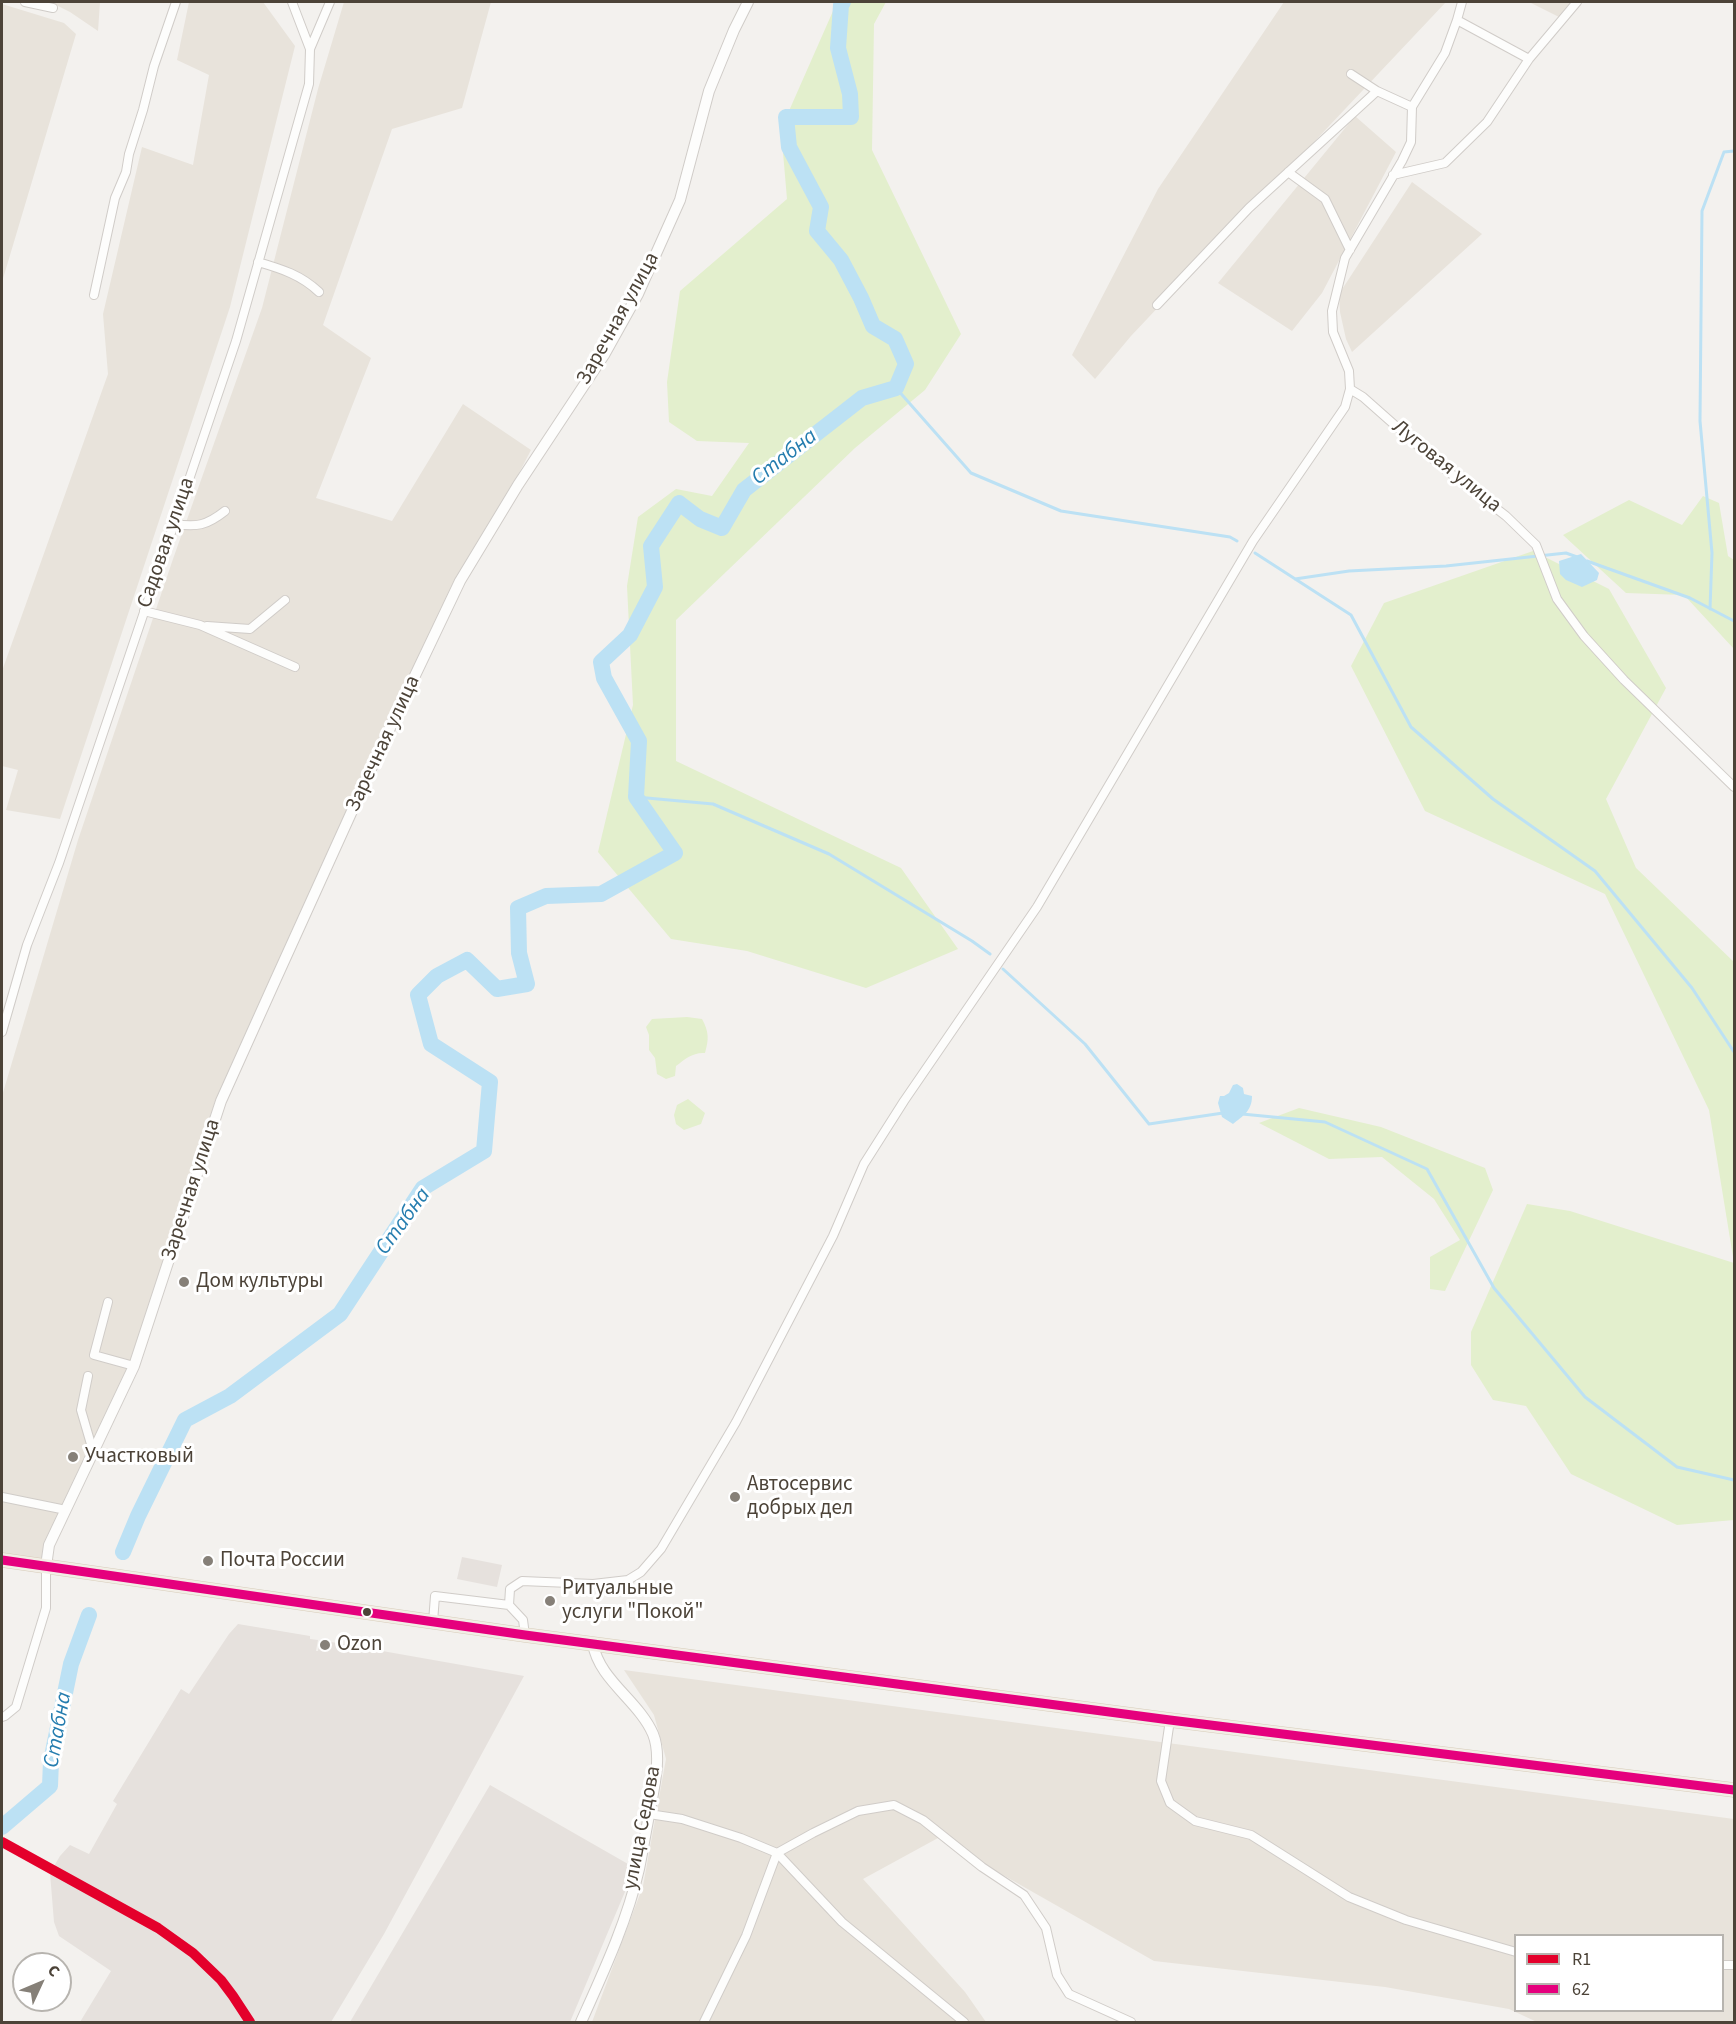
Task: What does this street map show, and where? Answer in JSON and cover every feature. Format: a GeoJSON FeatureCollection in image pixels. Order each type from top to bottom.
{"type":"FeatureCollection","features":[{"type":"Feature","properties":{"kind":"main road"},"geometry":{"type":"LineString","coordinates":[[2,1560],[525,1635],[1170,1720],[1734,1790]]}},
{"type":"Feature","properties":{"kind":"street"},"geometry":{"type":"LineString","coordinates":[[25,2],[53,8]]}},
{"type":"Feature","properties":{"kind":"street"},"geometry":{"type":"LineString","coordinates":[[94,295],[115,198],[126,172],[154,66],[176,2]]}},
{"type":"Feature","properties":{"kind":"street","name":"Садовая улица"},"geometry":{"type":"LineString","coordinates":[[292,2],[310,49]]}},
{"type":"Feature","properties":{"kind":"street","name":"Садовая улица"},"geometry":{"type":"LineString","coordinates":[[2,1032],[27,945],[60,863],[236,341],[309,84],[310,49],[330,2]]}},
{"type":"Feature","properties":{"kind":"street","name":"Заречная улица"},"geometry":{"type":"LineString","coordinates":[[46,1566],[49,1545],[134,1366],[221,1101],[274,981],[460,580],[518,485],[604,356],[638,294],[680,200],[709,91],[748,2]]}},
{"type":"Feature","properties":{"kind":"street"},"geometry":{"type":"LineString","coordinates":[[509,1605],[510,1589],[522,1581],[593,1584],[628,1580],[641,1572],[661,1549],[741,1413],[833,1236],[864,1164],[904,1101],[1037,907],[1253,541],[1345,407],[1350,389],[1349,370],[1333,332],[1332,311],[1343,266],[1411,142],[1412,107],[1445,53],[1462,2]]}},
{"type":"Feature","properties":{"kind":"street"},"geometry":{"type":"LineString","coordinates":[[1394,176],[1445,163],[1487,122],[1528,59],[1577,2]]}},
{"type":"Feature","properties":{"kind":"street"},"geometry":{"type":"LineString","coordinates":[[1457,20],[1528,59]]}},
{"type":"Feature","properties":{"kind":"street"},"geometry":{"type":"LineString","coordinates":[[1351,74],[1377,91],[1412,107]]}},
{"type":"Feature","properties":{"kind":"street"},"geometry":{"type":"LineString","coordinates":[[1157,305],[1249,208],[1377,91]]}},
{"type":"Feature","properties":{"kind":"street"},"geometry":{"type":"LineString","coordinates":[[1288,172],[1325,199],[1350,250]]}},
{"type":"Feature","properties":{"kind":"street"},"geometry":{"type":"LineString","coordinates":[[258,262],[287,270],[307,280],[319,292]]}},
{"type":"Feature","properties":{"kind":"street","name":"Луговая улица"},"geometry":{"type":"LineString","coordinates":[[1350,389],[1363,397],[1441,466],[1506,516],[1536,545],[1557,599],[1584,636],[1624,680],[1734,787]]}},
{"type":"Feature","properties":{"kind":"street"},"geometry":{"type":"LineString","coordinates":[[174,524],[195,527],[216,518],[225,511]]}},
{"type":"Feature","properties":{"kind":"street"},"geometry":{"type":"LineString","coordinates":[[200,625],[250,629],[285,600]]}},
{"type":"Feature","properties":{"kind":"street"},"geometry":{"type":"LineString","coordinates":[[144,610],[200,625],[295,668]]}},
{"type":"Feature","properties":{"kind":"street"},"geometry":{"type":"LineString","coordinates":[[108,1302],[94,1355],[134,1366]]}},
{"type":"Feature","properties":{"kind":"street"},"geometry":{"type":"LineString","coordinates":[[88,1376],[81,1410],[93,1452]]}},
{"type":"Feature","properties":{"kind":"street"},"geometry":{"type":"LineString","coordinates":[[2,1497],[66,1510]]}},
{"type":"Feature","properties":{"kind":"street"},"geometry":{"type":"LineString","coordinates":[[2,1716],[16,1707],[46,1608],[46,1566]]}},
{"type":"Feature","properties":{"kind":"street"},"geometry":{"type":"LineString","coordinates":[[433,1622],[435,1596],[509,1605],[523,1620],[525,1635]]}},
{"type":"Feature","properties":{"kind":"street","name":"улица Седова"},"geometry":{"type":"LineString","coordinates":[[581,2022],[631,1898],[649,1814],[657,1753],[653,1733],[595,1655],[593,1644]]}},
{"type":"Feature","properties":{"kind":"street"},"geometry":{"type":"LineString","coordinates":[[1170,1720],[1161,1781],[1170,1803],[1195,1821],[1251,1835],[1349,1898],[1406,1920],[1514,1952]]}},
{"type":"Feature","properties":{"kind":"street"},"geometry":{"type":"LineString","coordinates":[[704,2022],[746,1936],[777,1853],[858,1811],[894,1805],[911,1812],[1024,1895],[1046,1928],[1057,1975],[1069,1994],[1131,2022]]}},
{"type":"Feature","properties":{"kind":"street"},"geometry":{"type":"LineString","coordinates":[[649,1814],[682,1819],[741,1838],[777,1853],[842,1922],[964,2022]]}},
{"type":"Feature","properties":{"kind":"shaded area"},"geometry":{"type":"Polygon","coordinates":[[[50,2],[100,2],[98,31],[70,12],[50,2]]]}},
{"type":"Feature","properties":{"kind":"shaded area"},"geometry":{"type":"Polygon","coordinates":[[[189,2],[263,2],[295,46],[230,307],[60,819],[6,810],[18,770],[2,766],[2,671],[108,374],[103,314],[142,147],[193,165],[209,75],[177,60],[189,2]]]}},
{"type":"Feature","properties":{"kind":"shaded area"},"geometry":{"type":"Polygon","coordinates":[[[344,2],[491,2],[462,108],[392,129],[323,325],[371,358],[316,498],[392,521],[463,404],[531,450],[377,747],[216,1099],[128,1367],[41,1559],[2,1554],[2,1096],[78,840],[173,559],[262,308],[318,89],[344,2]]]}},
{"type":"Feature","properties":{"kind":"shaded area"},"geometry":{"type":"Polygon","coordinates":[[[1284,2],[1446,2],[1131,336],[1095,379],[1072,355],[1158,189],[1284,2]]]}},
{"type":"Feature","properties":{"kind":"shaded area"},"geometry":{"type":"Polygon","coordinates":[[[1529,2],[1577,2],[1561,18],[1529,2]]]}},
{"type":"Feature","properties":{"kind":"shaded area"},"geometry":{"type":"Polygon","coordinates":[[[2,4],[64,23],[76,34],[2,282],[2,4]]]}},
{"type":"Feature","properties":{"kind":"shaded area"},"geometry":{"type":"Polygon","coordinates":[[[1355,116],[1396,152],[1322,293],[1292,331],[1218,283],[1355,116]]]}},
{"type":"Feature","properties":{"kind":"shaded area"},"geometry":{"type":"Polygon","coordinates":[[[1412,182],[1482,234],[1352,352],[1346,339],[1339,294],[1412,182]]]}},
{"type":"Feature","properties":{"kind":"shaded area"},"geometry":{"type":"Polygon","coordinates":[[[462,1557],[502,1565],[497,1587],[457,1579],[462,1557]]]}},
{"type":"Feature","properties":{"kind":"shaded area"},"geometry":{"type":"Polygon","coordinates":[[[238,1624],[310,1636],[310,1639],[318,1640],[316,1651],[318,1651],[320,1640],[524,1676],[384,1934],[331,2022],[80,2022],[111,1971],[59,1936],[54,1922],[50,1873],[70,1845],[89,1854],[117,1804],[113,1801],[181,1689],[189,1694],[238,1624]]]}},
{"type":"Feature","properties":{"kind":"shaded area"},"geometry":{"type":"Polygon","coordinates":[[[624,1670],[1734,1819],[1734,2022],[1537,2022],[1515,2012],[1724,2012],[1724,1934],[1514,1934],[1514,2011],[1385,1987],[1154,1961],[938,1838],[863,1879],[965,1992],[986,2022],[592,2022],[643,1886],[666,1759],[654,1715],[624,1670]]]}},
{"type":"Feature","properties":{"kind":"shaded area"},"geometry":{"type":"Polygon","coordinates":[[[490,1785],[635,1868],[570,2022],[350,2022],[490,1785]]]}},
{"type":"Feature","properties":{"kind":"green space"},"geometry":{"type":"Polygon","coordinates":[[[837,2],[886,2],[874,24],[872,150],[961,334],[925,390],[855,448],[676,620],[676,761],[901,868],[958,949],[866,988],[747,951],[671,939],[598,852],[633,705],[627,586],[638,517],[676,489],[712,496],[749,443],[697,441],[669,422],[667,382],[680,291],[787,199],[781,129],[837,2]]]}},
{"type":"Feature","properties":{"kind":"green space"},"geometry":{"type":"Polygon","coordinates":[[[1703,496],[1719,503],[1728,556],[1734,560],[1734,649],[1684,595],[1626,593],[1563,535],[1629,500],[1682,525],[1703,496]]]}},
{"type":"Feature","properties":{"kind":"green space"},"geometry":{"type":"Polygon","coordinates":[[[1533,551],[1609,589],[1666,688],[1606,799],[1636,868],[1734,962],[1734,1263],[1709,1110],[1605,894],[1425,811],[1351,666],[1384,603],[1533,551]]]}},
{"type":"Feature","properties":{"kind":"green space"},"geometry":{"type":"Polygon","coordinates":[[[687,1017],[702,1019],[708,1036],[705,1053],[686,1059],[676,1066],[675,1076],[666,1079],[657,1074],[655,1058],[649,1050],[649,1035],[646,1027],[652,1019],[687,1017]]]}},
{"type":"Feature","properties":{"kind":"green space"},"geometry":{"type":"Polygon","coordinates":[[[688,1099],[705,1113],[701,1124],[684,1130],[676,1124],[674,1115],[677,1105],[688,1099]]]}},
{"type":"Feature","properties":{"kind":"green space"},"geometry":{"type":"Polygon","coordinates":[[[1299,1108],[1381,1127],[1485,1168],[1493,1190],[1445,1291],[1430,1289],[1430,1257],[1460,1240],[1434,1199],[1382,1157],[1329,1159],[1259,1123],[1299,1108]]]}},
{"type":"Feature","properties":{"kind":"green space"},"geometry":{"type":"Polygon","coordinates":[[[1527,1204],[1570,1211],[1734,1263],[1734,1520],[1677,1525],[1571,1474],[1526,1406],[1493,1400],[1471,1365],[1471,1332],[1527,1204]]]}},
{"type":"Feature","properties":{"kind":"water"},"geometry":{"type":"Polygon","coordinates":[[[1581,554],[1599,573],[1597,580],[1582,587],[1566,580],[1560,574],[1559,561],[1581,554]]]}},
{"type":"Feature","properties":{"kind":"water"},"geometry":{"type":"Polygon","coordinates":[[[1237,1084],[1243,1088],[1244,1094],[1252,1096],[1252,1101],[1246,1113],[1233,1124],[1222,1117],[1218,1103],[1220,1096],[1229,1093],[1233,1085],[1237,1084]]]}},
{"type":"Feature","properties":{"kind":"waterway","name":"Стабна"},"geometry":{"type":"LineString","coordinates":[[123,1552],[185,1420],[230,1396],[340,1314],[423,1188],[484,1151],[490,1082],[431,1044],[418,995],[437,976],[467,960],[497,989],[527,984],[519,953],[518,908],[546,896],[601,894],[675,853],[636,797],[639,741],[604,678],[601,662],[630,635],[655,587],[651,546],[679,503],[700,519],[722,528],[744,490],[862,398],[896,388],[906,364],[895,339],[873,326],[841,260],[817,231],[821,207],[789,147],[786,117],[851,117],[850,94],[838,48],[843,2]]}},
{"type":"Feature","properties":{"kind":"waterway"},"geometry":{"type":"LineString","coordinates":[[1710,609],[1712,553],[1700,421],[1702,211],[1724,152],[1734,151]]}},
{"type":"Feature","properties":{"kind":"waterway"},"geometry":{"type":"LineString","coordinates":[[896,388],[971,473],[1061,511],[1230,537],[1237,541]]}},
{"type":"Feature","properties":{"kind":"waterway"},"geometry":{"type":"LineString","coordinates":[[1255,553],[1351,615],[1411,727],[1493,799],[1595,871],[1692,988],[1734,1052]]}},
{"type":"Feature","properties":{"kind":"waterway"},"geometry":{"type":"LineString","coordinates":[[1295,579],[1349,571],[1446,566],[1566,553],[1577,557]]}},
{"type":"Feature","properties":{"kind":"waterway"},"geometry":{"type":"LineString","coordinates":[[1587,561],[1690,598],[1734,621]]}},
{"type":"Feature","properties":{"kind":"waterway"},"geometry":{"type":"LineString","coordinates":[[636,797],[713,804],[829,854],[990,954]]}},
{"type":"Feature","properties":{"kind":"waterway"},"geometry":{"type":"LineString","coordinates":[[1003,969],[1085,1044],[1149,1124],[1223,1113]]}},
{"type":"Feature","properties":{"kind":"waterway"},"geometry":{"type":"LineString","coordinates":[[1242,1114],[1325,1122],[1427,1169],[1494,1288],[1585,1397],[1677,1467],[1734,1480]]}},
{"type":"Feature","properties":{"kind":"waterway","name":"Стабна"},"geometry":{"type":"LineString","coordinates":[[2,1827],[50,1786],[51,1761],[71,1664],[89,1615]]}},
{"type":"Feature","properties":{"kind":"transit line","name":"62"},"geometry":{"type":"LineString","coordinates":[[2,1560],[525,1635],[1170,1720],[1734,1790]]}},
{"type":"Feature","properties":{"kind":"transit line","name":"R1"},"geometry":{"type":"LineString","coordinates":[[2,1842],[158,1928],[193,1953],[221,1980],[250,2022]]}},
{"type":"Feature","properties":{"kind":"place","name":"Дом культуры"},"geometry":{"type":"Point","coordinates":[184,1282]}},
{"type":"Feature","properties":{"kind":"place","name":"Участковый"},"geometry":{"type":"Point","coordinates":[73,1457]}},
{"type":"Feature","properties":{"kind":"place","name":"Автосервис добрых дел"},"geometry":{"type":"Point","coordinates":[735,1497]}},
{"type":"Feature","properties":{"kind":"place","name":"Почта России"},"geometry":{"type":"Point","coordinates":[208,1561]}},
{"type":"Feature","properties":{"kind":"place","name":"Ритуальные услуги \"Покой\""},"geometry":{"type":"Point","coordinates":[550,1601]}},
{"type":"Feature","properties":{"kind":"place","name":"Ozon"},"geometry":{"type":"Point","coordinates":[325,1645]}}]}
